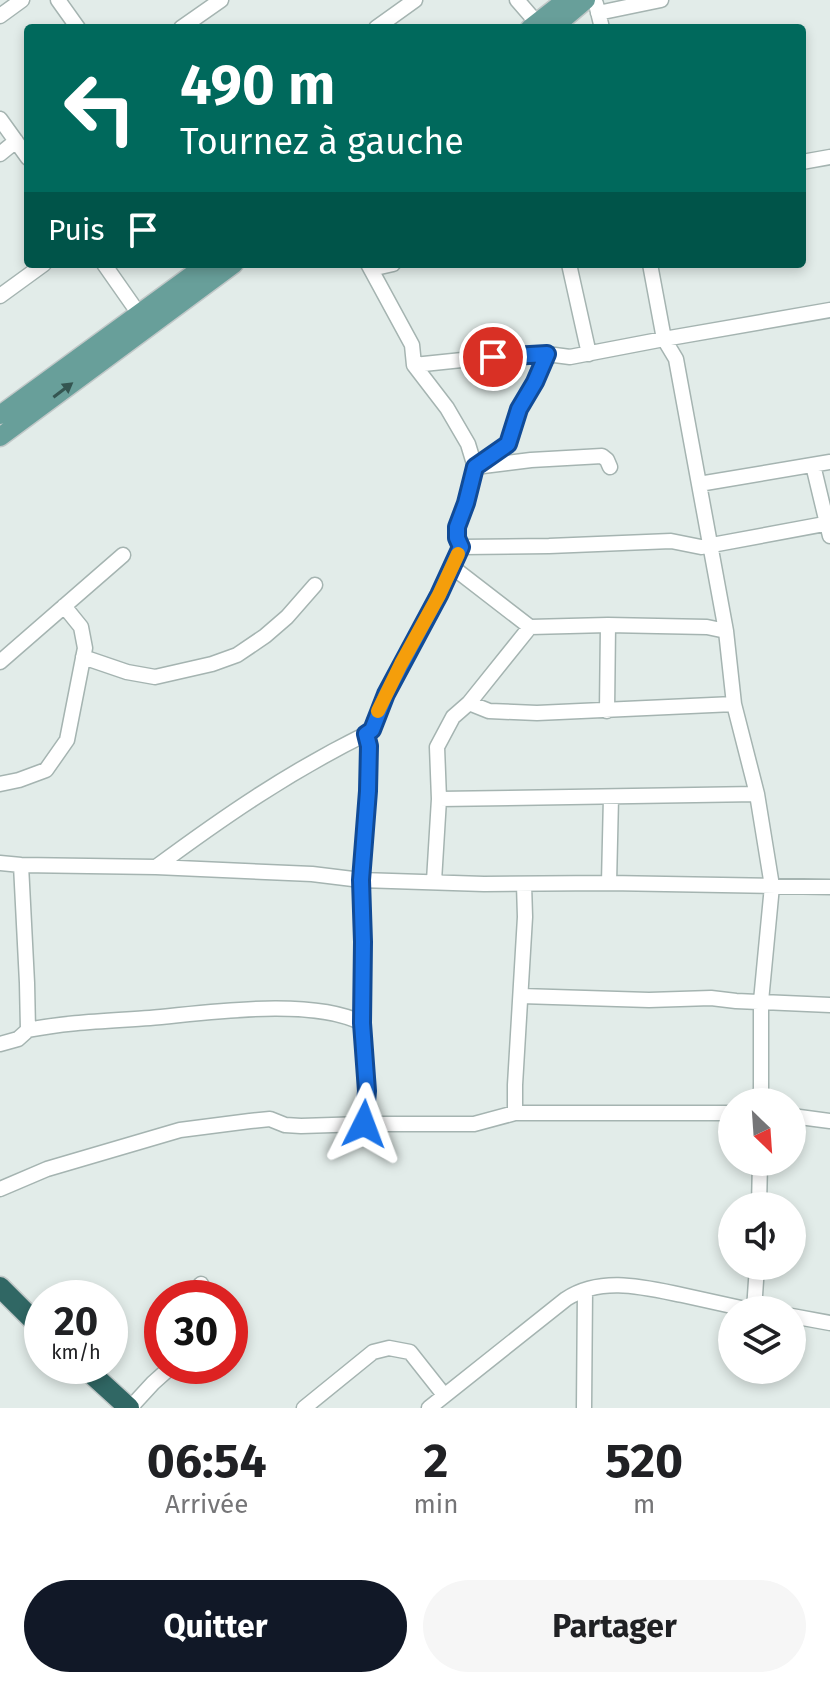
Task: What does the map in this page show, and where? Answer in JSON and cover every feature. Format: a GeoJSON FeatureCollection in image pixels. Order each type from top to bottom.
{"type":"FeatureCollection","features":[{"type":"Feature","properties":{"kind":"highway"},"geometry":{"type":"LineString","coordinates":[[0,1287],[24,1311]]}},
{"type":"Feature","properties":{"kind":"highway"},"geometry":{"type":"LineString","coordinates":[[101,1384],[121,1405]]}},
{"type":"Feature","properties":{"kind":"main road"},"geometry":{"type":"LineString","coordinates":[[542,24],[566,0]]}},
{"type":"Feature","properties":{"kind":"main road"},"geometry":{"type":"LineString","coordinates":[[547,24],[595,10]]}},
{"type":"Feature","properties":{"kind":"main road"},"geometry":{"type":"LineString","coordinates":[[0,415],[202,268]]}},
{"type":"Feature","properties":{"kind":"main road"},"geometry":{"type":"LineString","coordinates":[[0,437],[229,268]]}},
{"type":"Feature","properties":{"kind":"street"},"geometry":{"type":"LineString","coordinates":[[0,16],[22,0]]}},
{"type":"Feature","properties":{"kind":"street"},"geometry":{"type":"LineString","coordinates":[[58,0],[75,24]]}},
{"type":"Feature","properties":{"kind":"street"},"geometry":{"type":"LineString","coordinates":[[187,24],[221,0]]}},
{"type":"Feature","properties":{"kind":"street"},"geometry":{"type":"LineString","coordinates":[[382,24],[415,0]]}},
{"type":"Feature","properties":{"kind":"street"},"geometry":{"type":"LineString","coordinates":[[517,0],[538,24]]}},
{"type":"Feature","properties":{"kind":"street"},"geometry":{"type":"LineString","coordinates":[[595,10],[661,0]]}},
{"type":"Feature","properties":{"kind":"street"},"geometry":{"type":"LineString","coordinates":[[0,119],[24,152]]}},
{"type":"Feature","properties":{"kind":"street"},"geometry":{"type":"LineString","coordinates":[[0,154],[16,141]]}},
{"type":"Feature","properties":{"kind":"street"},"geometry":{"type":"LineString","coordinates":[[806,161],[830,157]]}},
{"type":"Feature","properties":{"kind":"street"},"geometry":{"type":"LineString","coordinates":[[0,296],[38,268]]}},
{"type":"Feature","properties":{"kind":"street"},"geometry":{"type":"LineString","coordinates":[[107,268],[139,314]]}},
{"type":"Feature","properties":{"kind":"street"},"geometry":{"type":"LineString","coordinates":[[370,268],[412,345],[414,365],[447,408],[468,444],[475,467],[457,527],[461,547]]}},
{"type":"Feature","properties":{"kind":"street"},"geometry":{"type":"LineString","coordinates":[[570,268],[589,354]]}},
{"type":"Feature","properties":{"kind":"street"},"geometry":{"type":"LineString","coordinates":[[651,268],[664,339],[676,359],[726,631],[734,704],[757,794],[772,886],[761,1001],[761,1088]]}},
{"type":"Feature","properties":{"kind":"street"},"geometry":{"type":"LineString","coordinates":[[414,365],[520,354],[570,357],[830,310]]}},
{"type":"Feature","properties":{"kind":"street"},"geometry":{"type":"LineString","coordinates":[[475,467],[508,444],[519,409],[547,354]]}},
{"type":"Feature","properties":{"kind":"street"},"geometry":{"type":"LineString","coordinates":[[475,467],[602,456],[610,467]]}},
{"type":"Feature","properties":{"kind":"street"},"geometry":{"type":"LineString","coordinates":[[699,484],[830,462]]}},
{"type":"Feature","properties":{"kind":"street"},"geometry":{"type":"LineString","coordinates":[[461,547],[671,541],[701,547],[829,528],[813,465]]}},
{"type":"Feature","properties":{"kind":"street"},"geometry":{"type":"LineString","coordinates":[[156,867],[265,789],[372,730],[386,694],[461,547]]}},
{"type":"Feature","properties":{"kind":"street"},"geometry":{"type":"LineString","coordinates":[[0,662],[123,555]]}},
{"type":"Feature","properties":{"kind":"street"},"geometry":{"type":"LineString","coordinates":[[451,566],[530,627],[707,627],[726,631]]}},
{"type":"Feature","properties":{"kind":"street"},"geometry":{"type":"LineString","coordinates":[[83,657],[127,672],[155,677],[212,664],[237,655],[265,636],[287,617],[315,585]]}},
{"type":"Feature","properties":{"kind":"street"},"geometry":{"type":"LineString","coordinates":[[0,784],[46,770],[67,740],[85,648],[81,627],[64,606]]}},
{"type":"Feature","properties":{"kind":"street"},"geometry":{"type":"LineString","coordinates":[[607,711],[608,625]]}},
{"type":"Feature","properties":{"kind":"street"},"geometry":{"type":"LineString","coordinates":[[434,881],[439,799],[437,747],[453,717],[469,703],[530,627]]}},
{"type":"Feature","properties":{"kind":"street"},"geometry":{"type":"LineString","coordinates":[[469,703],[489,711],[537,713],[734,704]]}},
{"type":"Feature","properties":{"kind":"street"},"geometry":{"type":"LineString","coordinates":[[364,1124],[367,1091],[362,1023],[361,880],[368,791],[369,746],[366,734]]}},
{"type":"Feature","properties":{"kind":"street"},"geometry":{"type":"LineString","coordinates":[[439,799],[757,794]]}},
{"type":"Feature","properties":{"kind":"street"},"geometry":{"type":"LineString","coordinates":[[609,883],[611,797]]}},
{"type":"Feature","properties":{"kind":"street"},"geometry":{"type":"LineString","coordinates":[[0,863],[312,874],[361,880],[830,887]]}},
{"type":"Feature","properties":{"kind":"street"},"geometry":{"type":"LineString","coordinates":[[21,865],[28,1030]]}},
{"type":"Feature","properties":{"kind":"street"},"geometry":{"type":"LineString","coordinates":[[515,1113],[524,884]]}},
{"type":"Feature","properties":{"kind":"street"},"geometry":{"type":"LineString","coordinates":[[521,996],[649,1000],[711,998],[830,1005]]}},
{"type":"Feature","properties":{"kind":"street"},"geometry":{"type":"LineString","coordinates":[[0,1044],[18,1039],[28,1030],[77,1023],[276,1009],[350,1017],[362,1023]]}},
{"type":"Feature","properties":{"kind":"street"},"geometry":{"type":"LineString","coordinates":[[0,1189],[47,1169],[180,1130],[270,1119],[285,1125],[301,1126],[474,1124],[515,1113],[718,1113]]}},
{"type":"Feature","properties":{"kind":"street"},"geometry":{"type":"LineString","coordinates":[[806,1118],[830,1121]]}},
{"type":"Feature","properties":{"kind":"street"},"geometry":{"type":"LineString","coordinates":[[429,1408],[566,1299],[585,1290],[605,1285],[643,1287],[718,1303]]}},
{"type":"Feature","properties":{"kind":"street"},"geometry":{"type":"LineString","coordinates":[[584,1408],[585,1290]]}},
{"type":"Feature","properties":{"kind":"street"},"geometry":{"type":"LineString","coordinates":[[806,1319],[830,1323]]}},
{"type":"Feature","properties":{"kind":"street"},"geometry":{"type":"LineString","coordinates":[[304,1408],[373,1352],[389,1348],[410,1352],[444,1395]]}},
{"type":"Feature","properties":{"kind":"street"},"geometry":{"type":"LineString","coordinates":[[121,1405],[152,1384]]}},
{"type":"Feature","properties":{"kind":"slow traffic"},"geometry":{"type":"LineString","coordinates":[[378,711],[458,554]]}},
{"type":"Feature","properties":{"kind":"route"},"geometry":{"type":"LineString","coordinates":[[364,1124],[367,1091],[362,1023],[361,880],[368,791],[369,746],[366,734],[372,730],[386,694],[461,547],[457,527],[475,467],[508,444],[519,409],[547,354],[493,357]]}}]}
